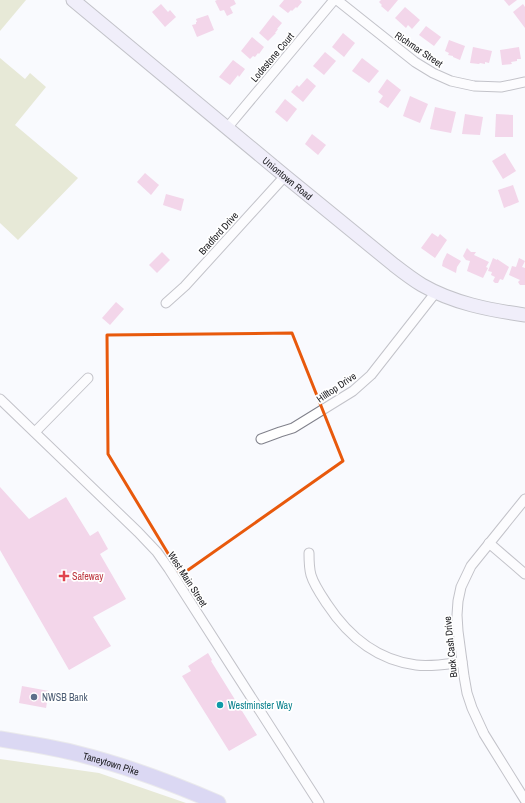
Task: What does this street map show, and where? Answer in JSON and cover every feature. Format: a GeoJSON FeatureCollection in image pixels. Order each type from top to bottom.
{"type":"FeatureCollection","features":[{"type":"Feature","properties":{"kind":"highway","name":"Taneytown Pike"},"geometry":{"type":"LineString","coordinates":[[0,739],[73,752],[111,763],[158,778],[218,803]]}},
{"type":"Feature","properties":{"kind":"main road","name":"Uniontown Road"},"geometry":{"type":"LineString","coordinates":[[73,0],[284,176],[421,285],[454,300],[475,306],[525,315]]}},
{"type":"Feature","properties":{"kind":"street","name":"Lodestone Court"},"geometry":{"type":"LineString","coordinates":[[227,128],[335,0]]}},
{"type":"Feature","properties":{"kind":"street","name":"Richmar Street"},"geometry":{"type":"LineString","coordinates":[[335,0],[415,62],[433,74],[451,82],[474,86],[501,87],[525,82]]}},
{"type":"Feature","properties":{"kind":"street","name":"Bradford Drive"},"geometry":{"type":"LineString","coordinates":[[166,303],[185,286],[284,176]]}},
{"type":"Feature","properties":{"kind":"street","name":"Hilltop Drive"},"geometry":{"type":"LineString","coordinates":[[261,439],[293,428],[353,392],[371,375],[436,292]]}},
{"type":"Feature","properties":{"kind":"street"},"geometry":{"type":"LineString","coordinates":[[35,432],[88,378]]}},
{"type":"Feature","properties":{"kind":"street","name":"West Main Street"},"geometry":{"type":"LineString","coordinates":[[0,399],[138,532],[156,552],[169,569],[319,803]]}},
{"type":"Feature","properties":{"kind":"street","name":"Buck Cash Drive"},"geometry":{"type":"LineString","coordinates":[[525,499],[471,566],[461,587],[457,615],[462,662],[467,693],[472,708],[484,734],[525,800]]}},
{"type":"Feature","properties":{"kind":"street"},"geometry":{"type":"LineString","coordinates":[[489,543],[525,574]]}},
{"type":"Feature","properties":{"kind":"street"},"geometry":{"type":"LineString","coordinates":[[309,553],[310,573],[320,595],[339,622],[360,642],[394,660],[416,665],[462,662]]}},
{"type":"Feature","properties":{"kind":"highlighted area"},"geometry":{"type":"Polygon","coordinates":[[[292,333],[343,461],[181,575],[108,454],[107,335],[292,333]]]}},
{"type":"Feature","properties":{"kind":"green space"},"geometry":{"type":"Polygon","coordinates":[[[0,0],[26,0],[0,31],[0,0]]]}},
{"type":"Feature","properties":{"kind":"green space"},"geometry":{"type":"Polygon","coordinates":[[[0,58],[25,79],[30,73],[46,87],[15,125],[78,178],[18,240],[0,223],[0,58]]]}},
{"type":"Feature","properties":{"kind":"green space"},"geometry":{"type":"Polygon","coordinates":[[[0,759],[99,773],[186,803],[0,803],[0,759]]]}},
{"type":"Feature","properties":{"kind":"building"},"geometry":{"type":"Polygon","coordinates":[[[234,0],[236,4],[230,7],[233,13],[227,16],[224,10],[220,11],[215,1],[234,0]]]}},
{"type":"Feature","properties":{"kind":"building"},"geometry":{"type":"Polygon","coordinates":[[[284,0],[300,0],[302,2],[297,8],[296,7],[288,13],[279,6],[284,0]]]}},
{"type":"Feature","properties":{"kind":"building"},"geometry":{"type":"Polygon","coordinates":[[[381,0],[398,0],[388,12],[381,6],[382,5],[379,2],[381,0]]]}},
{"type":"Feature","properties":{"kind":"building"},"geometry":{"type":"Polygon","coordinates":[[[504,0],[517,0],[509,6],[504,0]]]}},
{"type":"Feature","properties":{"kind":"building"},"geometry":{"type":"Polygon","coordinates":[[[161,4],[168,12],[170,10],[176,17],[165,27],[152,12],[161,4]]]}},
{"type":"Feature","properties":{"kind":"building"},"geometry":{"type":"Polygon","coordinates":[[[523,4],[525,7],[525,28],[513,12],[523,4]]]}},
{"type":"Feature","properties":{"kind":"building"},"geometry":{"type":"Polygon","coordinates":[[[405,7],[420,20],[412,29],[408,25],[406,28],[395,18],[405,7]]]}},
{"type":"Feature","properties":{"kind":"building"},"geometry":{"type":"Polygon","coordinates":[[[208,15],[214,30],[197,37],[192,25],[196,24],[196,19],[208,15]]]}},
{"type":"Feature","properties":{"kind":"building"},"geometry":{"type":"Polygon","coordinates":[[[273,15],[282,23],[277,29],[276,33],[268,41],[259,33],[273,15]]]}},
{"type":"Feature","properties":{"kind":"building"},"geometry":{"type":"Polygon","coordinates":[[[426,26],[441,37],[434,46],[419,35],[426,26]]]}},
{"type":"Feature","properties":{"kind":"building"},"geometry":{"type":"Polygon","coordinates":[[[343,33],[355,43],[344,57],[332,47],[343,33]]]}},
{"type":"Feature","properties":{"kind":"building"},"geometry":{"type":"Polygon","coordinates":[[[252,37],[264,47],[259,54],[258,53],[255,57],[253,56],[250,59],[241,51],[252,37]]]}},
{"type":"Feature","properties":{"kind":"building"},"geometry":{"type":"Polygon","coordinates":[[[449,40],[465,46],[460,60],[448,55],[449,53],[445,51],[449,40]]]}},
{"type":"Feature","properties":{"kind":"building"},"geometry":{"type":"Polygon","coordinates":[[[473,47],[492,51],[489,63],[470,63],[473,47]]]}},
{"type":"Feature","properties":{"kind":"building"},"geometry":{"type":"Polygon","coordinates":[[[519,47],[521,59],[511,62],[512,64],[502,65],[500,50],[519,47]]]}},
{"type":"Feature","properties":{"kind":"building"},"geometry":{"type":"Polygon","coordinates":[[[325,52],[336,61],[324,75],[313,66],[325,52]]]}},
{"type":"Feature","properties":{"kind":"building"},"geometry":{"type":"Polygon","coordinates":[[[362,58],[379,71],[369,83],[352,71],[362,58]]]}},
{"type":"Feature","properties":{"kind":"building"},"geometry":{"type":"Polygon","coordinates":[[[233,60],[245,69],[230,85],[219,77],[233,60]]]}},
{"type":"Feature","properties":{"kind":"building"},"geometry":{"type":"Polygon","coordinates":[[[307,78],[316,86],[303,102],[291,92],[297,85],[299,87],[307,78]]]}},
{"type":"Feature","properties":{"kind":"building"},"geometry":{"type":"Polygon","coordinates":[[[387,79],[401,90],[388,108],[379,102],[383,96],[378,92],[387,79]]]}},
{"type":"Feature","properties":{"kind":"building"},"geometry":{"type":"Polygon","coordinates":[[[410,96],[428,104],[420,123],[403,116],[410,96]]]}},
{"type":"Feature","properties":{"kind":"building"},"geometry":{"type":"Polygon","coordinates":[[[285,99],[297,109],[287,122],[275,112],[285,99]]]}},
{"type":"Feature","properties":{"kind":"building"},"geometry":{"type":"Polygon","coordinates":[[[435,107],[456,112],[451,133],[430,129],[435,107]]]}},
{"type":"Feature","properties":{"kind":"building"},"geometry":{"type":"Polygon","coordinates":[[[465,114],[483,117],[480,135],[462,134],[465,114]]]}},
{"type":"Feature","properties":{"kind":"building"},"geometry":{"type":"Polygon","coordinates":[[[496,114],[513,115],[513,137],[495,137],[496,114]]]}},
{"type":"Feature","properties":{"kind":"building"},"geometry":{"type":"Polygon","coordinates":[[[312,134],[326,145],[318,155],[305,144],[312,134]]]}},
{"type":"Feature","properties":{"kind":"building"},"geometry":{"type":"Polygon","coordinates":[[[505,153],[516,171],[503,179],[492,161],[505,153]]]}},
{"type":"Feature","properties":{"kind":"building"},"geometry":{"type":"Polygon","coordinates":[[[145,173],[159,185],[151,195],[137,182],[145,173]]]}},
{"type":"Feature","properties":{"kind":"building"},"geometry":{"type":"Polygon","coordinates":[[[513,185],[519,202],[504,208],[498,190],[513,185]]]}},
{"type":"Feature","properties":{"kind":"building"},"geometry":{"type":"Polygon","coordinates":[[[166,194],[184,199],[181,211],[163,205],[166,194]]]}},
{"type":"Feature","properties":{"kind":"building"},"geometry":{"type":"Polygon","coordinates":[[[432,233],[438,237],[440,234],[447,240],[435,258],[421,248],[432,233]]]}},
{"type":"Feature","properties":{"kind":"building"},"geometry":{"type":"Polygon","coordinates":[[[467,248],[471,252],[476,252],[474,255],[489,262],[483,278],[467,271],[470,261],[466,260],[463,256],[467,248]]]}},
{"type":"Feature","properties":{"kind":"building"},"geometry":{"type":"Polygon","coordinates":[[[162,252],[170,260],[157,273],[149,265],[162,252]]]}},
{"type":"Feature","properties":{"kind":"building"},"geometry":{"type":"Polygon","coordinates":[[[447,253],[461,261],[457,267],[456,273],[442,266],[447,253]]]}},
{"type":"Feature","properties":{"kind":"building"},"geometry":{"type":"Polygon","coordinates":[[[493,258],[509,267],[503,280],[500,279],[498,283],[493,281],[495,277],[491,275],[492,272],[488,271],[493,258]]]}},
{"type":"Feature","properties":{"kind":"building"},"geometry":{"type":"Polygon","coordinates":[[[519,258],[525,261],[522,267],[525,268],[525,285],[520,285],[518,282],[520,280],[509,275],[512,266],[516,267],[519,258]]]}},
{"type":"Feature","properties":{"kind":"building"},"geometry":{"type":"Polygon","coordinates":[[[116,302],[124,309],[110,325],[102,318],[116,302]]]}},
{"type":"Feature","properties":{"kind":"building","name":"Safeway"},"geometry":{"type":"Polygon","coordinates":[[[0,487],[29,519],[66,497],[90,536],[98,531],[108,549],[100,554],[126,599],[93,617],[111,646],[69,670],[0,550],[0,487]]]}},
{"type":"Feature","properties":{"kind":"building","name":"Westminster Way"},"geometry":{"type":"Polygon","coordinates":[[[208,653],[212,660],[211,661],[257,735],[229,751],[182,676],[191,671],[188,666],[208,653]]]}},
{"type":"Feature","properties":{"kind":"building","name":"NWSB Bank"},"geometry":{"type":"Polygon","coordinates":[[[22,686],[49,691],[46,708],[19,703],[22,686]]]}},
{"type":"Feature","properties":{"kind":"place","name":"Safeway"},"geometry":{"type":"Point","coordinates":[64,576]}},
{"type":"Feature","properties":{"kind":"place","name":"NWSB Bank"},"geometry":{"type":"Point","coordinates":[34,697]}},
{"type":"Feature","properties":{"kind":"place","name":"Westminster Way"},"geometry":{"type":"Point","coordinates":[220,705]}}]}
